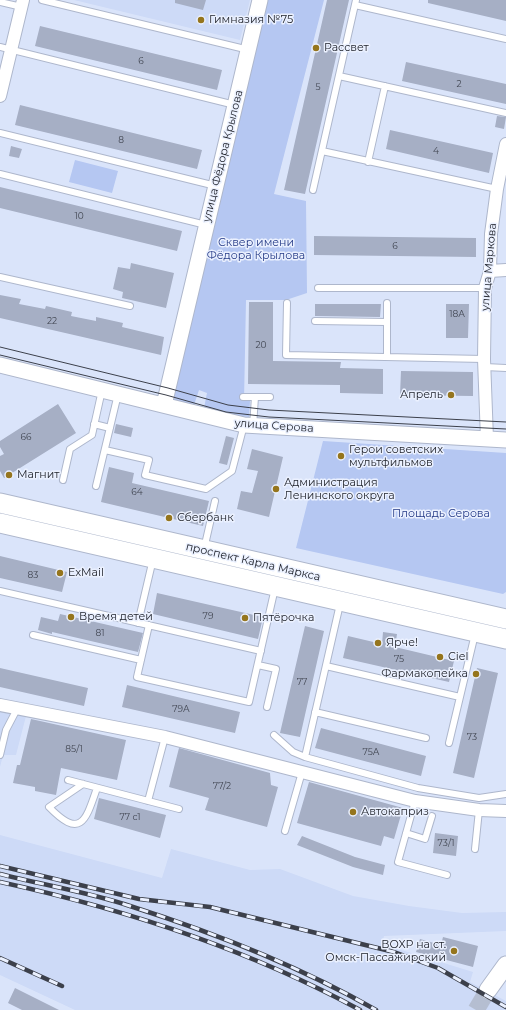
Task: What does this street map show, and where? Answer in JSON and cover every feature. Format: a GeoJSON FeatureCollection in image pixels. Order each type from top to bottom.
{"type":"FeatureCollection","features":[{"type":"Feature","properties":{"kind":"main road","name":"проспект Карла Маркса"},"geometry":{"type":"LineString","coordinates":[[0,503],[201,559],[276,585],[506,639]]}},
{"type":"Feature","properties":{"kind":"main road","name":"проспект Карла Маркса"},"geometry":{"type":"LineString","coordinates":[[0,523],[153,558],[201,559],[506,619]]}},
{"type":"Feature","properties":{"kind":"main road"},"geometry":{"type":"LineString","coordinates":[[488,990],[506,965]]}},
{"type":"Feature","properties":{"kind":"street","name":"улица Фёдора Крылова"},"geometry":{"type":"LineString","coordinates":[[164,405],[260,0]]}},
{"type":"Feature","properties":{"kind":"street"},"geometry":{"type":"LineString","coordinates":[[0,94],[6,49],[22,4]]}},
{"type":"Feature","properties":{"kind":"street","name":"улица Маркова"},"geometry":{"type":"LineString","coordinates":[[487,439],[484,363],[485,288],[490,270],[491,234],[497,189],[506,144]]}},
{"type":"Feature","properties":{"kind":"street"},"geometry":{"type":"LineString","coordinates":[[490,270],[506,270]]}},
{"type":"Feature","properties":{"kind":"street","name":"улица Серова"},"geometry":{"type":"LineString","coordinates":[[0,365],[248,426],[506,440]]}},
{"type":"Feature","properties":{"kind":"street"},"geometry":{"type":"LineString","coordinates":[[0,705],[165,737],[415,801],[479,810],[506,811]]}},
{"type":"Feature","properties":{"kind":"lane"},"geometry":{"type":"LineString","coordinates":[[42,0],[249,50]]}},
{"type":"Feature","properties":{"kind":"lane"},"geometry":{"type":"LineString","coordinates":[[0,2],[22,4]]}},
{"type":"Feature","properties":{"kind":"lane"},"geometry":{"type":"LineString","coordinates":[[313,190],[356,2],[506,39]]}},
{"type":"Feature","properties":{"kind":"lane"},"geometry":{"type":"LineString","coordinates":[[6,49],[236,105]]}},
{"type":"Feature","properties":{"kind":"lane"},"geometry":{"type":"LineString","coordinates":[[339,76],[506,113]]}},
{"type":"Feature","properties":{"kind":"lane"},"geometry":{"type":"LineString","coordinates":[[368,162],[385,86]]}},
{"type":"Feature","properties":{"kind":"lane"},"geometry":{"type":"LineString","coordinates":[[0,133],[216,186]]}},
{"type":"Feature","properties":{"kind":"lane"},"geometry":{"type":"LineString","coordinates":[[322,151],[497,189]]}},
{"type":"Feature","properties":{"kind":"lane"},"geometry":{"type":"LineString","coordinates":[[0,174],[207,225]]}},
{"type":"Feature","properties":{"kind":"lane"},"geometry":{"type":"LineString","coordinates":[[0,277],[130,306]]}},
{"type":"Feature","properties":{"kind":"lane"},"geometry":{"type":"LineString","coordinates":[[318,288],[485,288]]}},
{"type":"Feature","properties":{"kind":"lane"},"geometry":{"type":"LineString","coordinates":[[287,303],[286,356],[387,357],[484,363],[506,368]]}},
{"type":"Feature","properties":{"kind":"lane"},"geometry":{"type":"LineString","coordinates":[[387,303],[387,357]]}},
{"type":"Feature","properties":{"kind":"lane"},"geometry":{"type":"LineString","coordinates":[[316,321],[387,322]]}},
{"type":"Feature","properties":{"kind":"lane"},"geometry":{"type":"LineString","coordinates":[[63,480],[70,449],[92,435],[102,390]]}},
{"type":"Feature","properties":{"kind":"lane"},"geometry":{"type":"LineString","coordinates":[[96,486],[118,394]]}},
{"type":"Feature","properties":{"kind":"lane"},"geometry":{"type":"LineString","coordinates":[[243,397],[270,397]]}},
{"type":"Feature","properties":{"kind":"lane"},"geometry":{"type":"LineString","coordinates":[[105,450],[149,460],[145,475],[206,489],[232,471],[248,426],[255,398]]}},
{"type":"Feature","properties":{"kind":"lane"},"geometry":{"type":"LineString","coordinates":[[94,424],[110,428]]}},
{"type":"Feature","properties":{"kind":"lane"},"geometry":{"type":"LineString","coordinates":[[201,559],[215,501]]}},
{"type":"Feature","properties":{"kind":"lane"},"geometry":{"type":"LineString","coordinates":[[138,623],[153,558]]}},
{"type":"Feature","properties":{"kind":"lane"},"geometry":{"type":"LineString","coordinates":[[149,625],[137,677],[249,702],[276,585]]}},
{"type":"Feature","properties":{"kind":"lane"},"geometry":{"type":"LineString","coordinates":[[0,591],[261,651]]}},
{"type":"Feature","properties":{"kind":"lane"},"geometry":{"type":"LineString","coordinates":[[305,757],[341,600]]}},
{"type":"Feature","properties":{"kind":"lane"},"geometry":{"type":"LineString","coordinates":[[449,743],[476,632]]}},
{"type":"Feature","properties":{"kind":"lane"},"geometry":{"type":"LineString","coordinates":[[33,635],[141,660]]}},
{"type":"Feature","properties":{"kind":"lane"},"geometry":{"type":"LineString","coordinates":[[258,665],[276,669],[267,707]]}},
{"type":"Feature","properties":{"kind":"lane"},"geometry":{"type":"LineString","coordinates":[[326,666],[460,697]]}},
{"type":"Feature","properties":{"kind":"lane"},"geometry":{"type":"LineString","coordinates":[[0,755],[6,730],[17,709]]}},
{"type":"Feature","properties":{"kind":"lane"},"geometry":{"type":"LineString","coordinates":[[315,712],[426,738]]}},
{"type":"Feature","properties":{"kind":"lane"},"geometry":{"type":"LineString","coordinates":[[274,735],[293,752],[305,757],[418,788],[479,798],[506,794]]}},
{"type":"Feature","properties":{"kind":"lane"},"geometry":{"type":"LineString","coordinates":[[148,801],[165,737]]}},
{"type":"Feature","properties":{"kind":"lane"},"geometry":{"type":"LineString","coordinates":[[285,831],[302,772]]}},
{"type":"Feature","properties":{"kind":"lane"},"geometry":{"type":"LineString","coordinates":[[68,780],[179,809]]}},
{"type":"Feature","properties":{"kind":"lane"},"geometry":{"type":"LineString","coordinates":[[83,784],[49,807],[61,819],[72,824],[81,823],[86,818],[97,788]]}},
{"type":"Feature","properties":{"kind":"lane"},"geometry":{"type":"LineString","coordinates":[[415,801],[398,862],[447,876]]}},
{"type":"Feature","properties":{"kind":"lane"},"geometry":{"type":"LineString","coordinates":[[475,849],[479,810]]}},
{"type":"Feature","properties":{"kind":"lane"},"geometry":{"type":"LineString","coordinates":[[406,833],[425,839],[432,816]]}},
{"type":"Feature","properties":{"kind":"shaded area","name":"Гимназия №75"},"geometry":{"type":"Polygon","coordinates":[[[74,0],[250,0],[240,40],[74,0]]]}},
{"type":"Feature","properties":{"kind":"shaded area"},"geometry":{"type":"Polygon","coordinates":[[[0,710],[26,716],[16,755],[3,755],[0,767],[0,710]]]}},
{"type":"Feature","properties":{"kind":"shaded area"},"geometry":{"type":"Polygon","coordinates":[[[0,835],[162,878],[171,849],[250,870],[280,869],[353,896],[409,906],[462,913],[506,912],[506,931],[384,936],[382,944],[473,972],[470,982],[506,1001],[506,1010],[75,1010],[0,975],[0,835]]]}},
{"type":"Feature","properties":{"kind":"green space","name":"Сквер имени Фёдора Крылова"},"geometry":{"type":"Polygon","coordinates":[[[262,0],[324,0],[274,194],[306,201],[307,293],[286,300],[246,300],[244,401],[250,401],[249,417],[225,414],[204,408],[207,393],[199,390],[194,405],[174,400],[171,393],[262,0]]]}},
{"type":"Feature","properties":{"kind":"green space"},"geometry":{"type":"Polygon","coordinates":[[[75,160],[118,171],[112,193],[69,182],[75,160]]]}},
{"type":"Feature","properties":{"kind":"green space","name":"Площадь Серова"},"geometry":{"type":"Polygon","coordinates":[[[323,441],[506,453],[506,592],[503,594],[296,548],[323,441]]]}},
{"type":"Feature","properties":{"kind":"building"},"geometry":{"type":"Polygon","coordinates":[[[175,0],[206,0],[203,10],[175,3],[175,0]]]}},
{"type":"Feature","properties":{"kind":"building"},"geometry":{"type":"Polygon","coordinates":[[[327,0],[349,0],[305,194],[284,190],[327,0]]]}},
{"type":"Feature","properties":{"kind":"building"},"geometry":{"type":"Polygon","coordinates":[[[428,0],[506,0],[506,21],[428,3],[428,0]]]}},
{"type":"Feature","properties":{"kind":"building"},"geometry":{"type":"Polygon","coordinates":[[[40,26],[222,70],[217,90],[35,46],[40,26]]]}},
{"type":"Feature","properties":{"kind":"building"},"geometry":{"type":"Polygon","coordinates":[[[406,62],[506,84],[506,104],[402,81],[406,62]]]}},
{"type":"Feature","properties":{"kind":"building"},"geometry":{"type":"Polygon","coordinates":[[[20,105],[202,150],[197,169],[15,125],[20,105]]]}},
{"type":"Feature","properties":{"kind":"building"},"geometry":{"type":"Polygon","coordinates":[[[497,116],[506,117],[504,129],[495,127],[497,116]]]}},
{"type":"Feature","properties":{"kind":"building"},"geometry":{"type":"Polygon","coordinates":[[[390,130],[493,153],[489,173],[386,149],[390,130]]]}},
{"type":"Feature","properties":{"kind":"building"},"geometry":{"type":"Polygon","coordinates":[[[11,146],[22,149],[19,158],[9,156],[11,146]]]}},
{"type":"Feature","properties":{"kind":"building"},"geometry":{"type":"Polygon","coordinates":[[[0,187],[182,231],[177,251],[0,208],[0,187]]]}},
{"type":"Feature","properties":{"kind":"building"},"geometry":{"type":"Polygon","coordinates":[[[314,236],[476,238],[476,257],[314,255],[314,236]]]}},
{"type":"Feature","properties":{"kind":"building"},"geometry":{"type":"Polygon","coordinates":[[[131,263],[174,273],[166,308],[122,298],[123,292],[113,289],[118,267],[130,269],[131,263]]]}},
{"type":"Feature","properties":{"kind":"building"},"geometry":{"type":"Polygon","coordinates":[[[0,295],[21,299],[19,304],[45,309],[46,306],[72,312],[71,316],[96,321],[96,317],[123,323],[122,327],[164,337],[161,355],[0,318],[0,295]]]}},
{"type":"Feature","properties":{"kind":"building"},"geometry":{"type":"Polygon","coordinates":[[[249,302],[273,302],[273,361],[341,362],[340,368],[383,369],[383,394],[340,393],[340,385],[248,384],[249,302]]]}},
{"type":"Feature","properties":{"kind":"building"},"geometry":{"type":"Polygon","coordinates":[[[315,304],[381,304],[380,317],[315,316],[315,304]]]}},
{"type":"Feature","properties":{"kind":"building"},"geometry":{"type":"Polygon","coordinates":[[[446,304],[469,304],[468,338],[446,338],[446,304]]]}},
{"type":"Feature","properties":{"kind":"building"},"geometry":{"type":"Polygon","coordinates":[[[401,371],[473,372],[473,396],[400,395],[401,371]]]}},
{"type":"Feature","properties":{"kind":"building"},"geometry":{"type":"Polygon","coordinates":[[[58,404],[76,433],[4,478],[0,471],[0,456],[4,454],[0,447],[0,441],[58,404]]]}},
{"type":"Feature","properties":{"kind":"building"},"geometry":{"type":"Polygon","coordinates":[[[116,424],[133,428],[131,437],[114,433],[116,424]]]}},
{"type":"Feature","properties":{"kind":"building"},"geometry":{"type":"Polygon","coordinates":[[[226,436],[234,438],[227,465],[219,463],[226,436]]]}},
{"type":"Feature","properties":{"kind":"building"},"geometry":{"type":"Polygon","coordinates":[[[252,449],[283,457],[269,517],[237,509],[241,491],[252,493],[258,471],[247,469],[252,449]]]}},
{"type":"Feature","properties":{"kind":"building"},"geometry":{"type":"Polygon","coordinates":[[[109,467],[134,473],[132,483],[209,501],[203,526],[101,502],[109,467]]]}},
{"type":"Feature","properties":{"kind":"building"},"geometry":{"type":"Polygon","coordinates":[[[0,556],[67,572],[62,592],[0,578],[0,556]]]}},
{"type":"Feature","properties":{"kind":"building"},"geometry":{"type":"Polygon","coordinates":[[[157,593],[263,617],[258,639],[153,614],[157,593]]]}},
{"type":"Feature","properties":{"kind":"building"},"geometry":{"type":"Polygon","coordinates":[[[60,614],[143,633],[138,652],[38,630],[41,617],[58,621],[60,614]]]}},
{"type":"Feature","properties":{"kind":"building"},"geometry":{"type":"Polygon","coordinates":[[[305,626],[324,631],[300,737],[280,733],[305,626]]]}},
{"type":"Feature","properties":{"kind":"building"},"geometry":{"type":"Polygon","coordinates":[[[383,632],[397,634],[395,647],[454,661],[449,682],[343,658],[348,636],[382,644],[383,632]]]}},
{"type":"Feature","properties":{"kind":"building"},"geometry":{"type":"Polygon","coordinates":[[[0,668],[88,688],[84,706],[0,687],[0,668]]]}},
{"type":"Feature","properties":{"kind":"building"},"geometry":{"type":"Polygon","coordinates":[[[477,668],[498,673],[474,778],[453,773],[477,668]]]}},
{"type":"Feature","properties":{"kind":"building"},"geometry":{"type":"Polygon","coordinates":[[[127,685],[240,712],[235,733],[122,707],[127,685]]]}},
{"type":"Feature","properties":{"kind":"building"},"geometry":{"type":"Polygon","coordinates":[[[31,719],[126,740],[117,780],[61,768],[56,795],[35,791],[35,787],[13,783],[17,765],[20,765],[31,719]]]}},
{"type":"Feature","properties":{"kind":"building"},"geometry":{"type":"Polygon","coordinates":[[[321,728],[426,756],[421,776],[315,748],[321,728]]]}},
{"type":"Feature","properties":{"kind":"building"},"geometry":{"type":"Polygon","coordinates":[[[179,748],[270,773],[271,785],[278,787],[267,827],[205,810],[209,798],[169,787],[179,748]]]}},
{"type":"Feature","properties":{"kind":"building"},"geometry":{"type":"Polygon","coordinates":[[[309,782],[403,808],[394,839],[384,836],[381,846],[297,823],[309,782]]]}},
{"type":"Feature","properties":{"kind":"building"},"geometry":{"type":"Polygon","coordinates":[[[99,798],[166,815],[160,838],[94,819],[99,798]]]}},
{"type":"Feature","properties":{"kind":"building"},"geometry":{"type":"Polygon","coordinates":[[[435,833],[458,836],[456,856],[433,853],[435,833]]]}},
{"type":"Feature","properties":{"kind":"building"},"geometry":{"type":"Polygon","coordinates":[[[302,836],[355,857],[385,865],[383,875],[353,867],[297,845],[302,836]]]}},
{"type":"Feature","properties":{"kind":"building","name":"ВОХР на ст. Омск-Пассажирский"},"geometry":{"type":"Polygon","coordinates":[[[443,937],[478,946],[473,967],[416,952],[420,939],[441,945],[443,937]]]}},
{"type":"Feature","properties":{"kind":"building"},"geometry":{"type":"Polygon","coordinates":[[[15,988],[59,1010],[22,1010],[8,1003],[15,988]]]}},
{"type":"Feature","properties":{"kind":"tunnel"},"geometry":{"type":"LineString","coordinates":[[476,1010],[488,990]]}},
{"type":"Feature","properties":{"kind":"tram line"},"geometry":{"type":"LineString","coordinates":[[0,347],[168,388],[228,405],[269,410],[506,422]]}},
{"type":"Feature","properties":{"kind":"tram line"},"geometry":{"type":"LineString","coordinates":[[0,355],[166,395],[226,412],[269,417],[506,429]]}},
{"type":"Feature","properties":{"kind":"railway"},"geometry":{"type":"LineString","coordinates":[[0,866],[139,899],[210,907],[394,952],[438,968],[506,1007]]}},
{"type":"Feature","properties":{"kind":"railway"},"geometry":{"type":"LineString","coordinates":[[0,874],[114,901],[193,927],[287,965],[376,1010]]}},
{"type":"Feature","properties":{"kind":"railway"},"geometry":{"type":"LineString","coordinates":[[0,882],[93,905],[184,933],[274,968],[360,1010]]}},
{"type":"Feature","properties":{"kind":"railway"},"geometry":{"type":"LineString","coordinates":[[0,958],[62,986]]}},
{"type":"Feature","properties":{"kind":"place","name":"Гимназия №75"},"geometry":{"type":"Point","coordinates":[201,20]}},
{"type":"Feature","properties":{"kind":"place","name":"Рассвет"},"geometry":{"type":"Point","coordinates":[316,48]}},
{"type":"Feature","properties":{"kind":"place","name":"Апрель"},"geometry":{"type":"Point","coordinates":[451,395]}},
{"type":"Feature","properties":{"kind":"place","name":"Герои советских мультфильмов"},"geometry":{"type":"Point","coordinates":[341,456]}},
{"type":"Feature","properties":{"kind":"place","name":"Магнит"},"geometry":{"type":"Point","coordinates":[9,475]}},
{"type":"Feature","properties":{"kind":"place","name":"Администрация Ленинского округа"},"geometry":{"type":"Point","coordinates":[276,489]}},
{"type":"Feature","properties":{"kind":"place","name":"Сбербанк"},"geometry":{"type":"Point","coordinates":[169,518]}},
{"type":"Feature","properties":{"kind":"place","name":"ExMail"},"geometry":{"type":"Point","coordinates":[60,573]}},
{"type":"Feature","properties":{"kind":"place","name":"Время детей"},"geometry":{"type":"Point","coordinates":[71,617]}},
{"type":"Feature","properties":{"kind":"place","name":"Пятёрочка"},"geometry":{"type":"Point","coordinates":[245,618]}},
{"type":"Feature","properties":{"kind":"place","name":"Ярче!"},"geometry":{"type":"Point","coordinates":[378,643]}},
{"type":"Feature","properties":{"kind":"place","name":"Ciel"},"geometry":{"type":"Point","coordinates":[440,657]}},
{"type":"Feature","properties":{"kind":"place","name":"Фармакопейка"},"geometry":{"type":"Point","coordinates":[476,674]}},
{"type":"Feature","properties":{"kind":"place","name":"Автокаприз"},"geometry":{"type":"Point","coordinates":[353,812]}},
{"type":"Feature","properties":{"kind":"place","name":"ВОХР на ст. Омск-Пассажирский"},"geometry":{"type":"Point","coordinates":[454,951]}}]}
